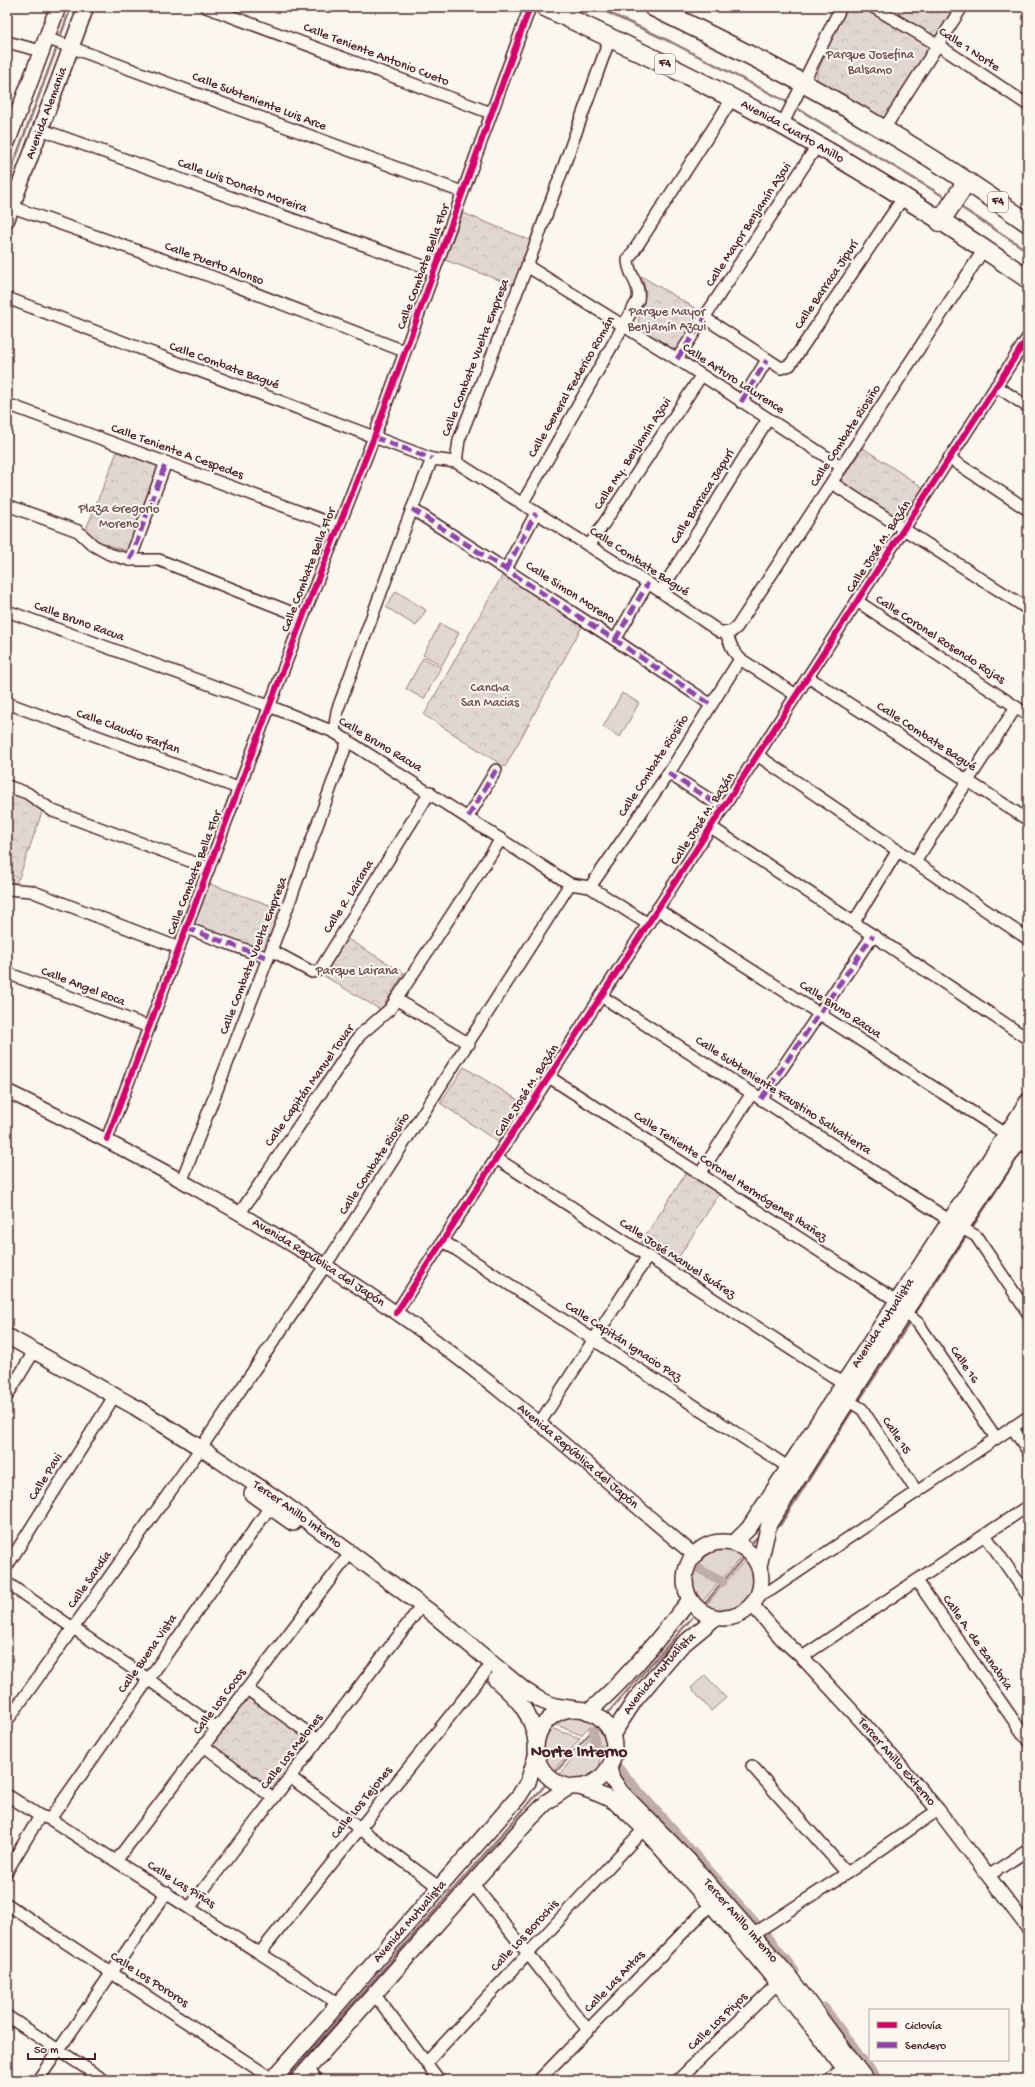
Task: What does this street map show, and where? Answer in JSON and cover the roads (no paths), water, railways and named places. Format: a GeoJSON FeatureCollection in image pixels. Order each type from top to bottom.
{"type":"FeatureCollection","features":[{"type":"Feature","properties":{"kind":"highway","name":"Avenida Cuarto Anillo"},"geometry":{"type":"LineString","coordinates":[[544,7],[661,62],[732,99],[785,120],[817,146],[902,198],[943,218],[984,249],[1028,279]]}},
{"type":"Feature","properties":{"kind":"highway","name":"F4"},"geometry":{"type":"LineString","coordinates":[[653,7],[801,90],[884,129],[965,185],[1028,223]]}},
{"type":"Feature","properties":{"kind":"highway"},"geometry":{"type":"LineString","coordinates":[[943,218],[965,185]]}},
{"type":"Feature","properties":{"kind":"main road","name":"Avenida Alemania"},"geometry":{"type":"LineString","coordinates":[[7,143],[58,7]]}},
{"type":"Feature","properties":{"kind":"main road","name":"Avenida Alemania"},"geometry":{"type":"LineString","coordinates":[[9,213],[70,46],[86,7]]}},
{"type":"Feature","properties":{"kind":"main road","name":"Avenida Mutualista"},"geometry":{"type":"LineString","coordinates":[[1017,1141],[1028,1101]]}},
{"type":"Feature","properties":{"kind":"main road","name":"Avenida Mutualista"},"geometry":{"type":"LineString","coordinates":[[760,1566],[769,1524],[847,1400],[901,1306],[955,1224],[1028,1127]]}},
{"type":"Feature","properties":{"kind":"main road","name":"Avenida Mutualista"},"geometry":{"type":"LineString","coordinates":[[734,1543],[748,1528],[843,1383],[901,1306]]}},
{"type":"Feature","properties":{"kind":"main road","name":"Tercer Anillo Interno"},"geometry":{"type":"LineString","coordinates":[[7,1336],[135,1406],[198,1451],[270,1507],[416,1613],[486,1671],[523,1706],[532,1723],[536,1749]]}},
{"type":"Feature","properties":{"kind":"main road","name":"Tercer Anillo Interno"},"geometry":{"type":"LineString","coordinates":[[7,1346],[198,1451],[280,1501],[429,1611],[523,1689],[540,1700],[555,1706],[581,1710]]}},
{"type":"Feature","properties":{"kind":"main road"},"geometry":{"type":"LineString","coordinates":[[712,1543],[734,1543],[745,1548],[754,1556],[760,1566],[762,1575],[756,1600],[736,1617],[715,1618],[696,1608],[685,1589],[685,1577],[688,1566],[694,1555],[702,1548],[712,1543]]}},
{"type":"Feature","properties":{"kind":"main road","name":"Avenida Mutualista"},"geometry":{"type":"LineString","coordinates":[[581,1710],[606,1697],[644,1656],[690,1600]]}},
{"type":"Feature","properties":{"kind":"main road","name":"Avenida Mutualista"},"geometry":{"type":"LineString","coordinates":[[612,1735],[635,1700],[681,1646],[715,1618]]}},
{"type":"Feature","properties":{"kind":"main road"},"geometry":{"type":"LineString","coordinates":[[581,1710],[603,1721],[612,1735],[614,1746],[613,1758],[609,1768],[601,1777],[591,1784],[574,1787],[554,1782],[542,1771],[536,1749],[540,1729],[549,1719],[561,1712],[581,1710]]}},
{"type":"Feature","properties":{"kind":"main road","name":"Avenida Mutualista"},"geometry":{"type":"LineString","coordinates":[[273,2080],[519,1796],[528,1782],[536,1749]]}},
{"type":"Feature","properties":{"kind":"main road","name":"Tercer Anillo Interno"},"geometry":{"type":"LineString","coordinates":[[609,1768],[612,1779],[621,1792],[687,1859],[800,1991],[866,2080]]}},
{"type":"Feature","properties":{"kind":"main road","name":"Avenida Mutualista"},"geometry":{"type":"LineString","coordinates":[[298,2080],[312,2074],[375,1995],[548,1801],[574,1787]]}},
{"type":"Feature","properties":{"kind":"main road","name":"Tercer Anillo Interno"},"geometry":{"type":"LineString","coordinates":[[574,1787],[594,1792],[614,1802],[644,1829],[712,1904],[779,1985],[848,2074]]}},
{"type":"Feature","properties":{"kind":"main road"},"geometry":{"type":"LineString","coordinates":[[668,1856],[691,1872],[743,1932],[748,1935],[752,1935],[753,1943],[779,1977],[779,1985]]}},
{"type":"Feature","properties":{"kind":"main road"},"geometry":{"type":"LineString","coordinates":[[800,1991],[800,1999],[804,2010],[842,2061],[848,2074]]}},
{"type":"Feature","properties":{"kind":"main road"},"geometry":{"type":"LineString","coordinates":[[848,2074],[848,2070],[856,2080]]}},
{"type":"Feature","properties":{"kind":"street","name":"Calle Teniente Antonio Cueto"},"geometry":{"type":"LineString","coordinates":[[206,7],[491,113]]}},
{"type":"Feature","properties":{"kind":"street","name":"Calle Combate Bella Flor"},"geometry":{"type":"LineString","coordinates":[[107,1139],[269,706],[374,437],[530,7]]}},
{"type":"Feature","properties":{"kind":"street"},"geometry":{"type":"LineString","coordinates":[[785,120],[841,7]]}},
{"type":"Feature","properties":{"kind":"street","name":"Calle 1 Norte"},"geometry":{"type":"LineString","coordinates":[[873,7],[938,46],[1028,105]]}},
{"type":"Feature","properties":{"kind":"street"},"geometry":{"type":"LineString","coordinates":[[884,129],[962,7]]}},
{"type":"Feature","properties":{"kind":"street","name":"Calle Combate Vuelta Empresa"},"geometry":{"type":"LineString","coordinates":[[456,462],[459,440],[527,266],[610,38]]}},
{"type":"Feature","properties":{"kind":"street","name":"Calle Subteniente Luis Arce"},"geometry":{"type":"LineString","coordinates":[[7,42],[45,42],[70,46],[462,192]]}},
{"type":"Feature","properties":{"kind":"street","name":"Calle General Federico Román"},"geometry":{"type":"LineString","coordinates":[[522,504],[638,300],[638,287],[628,266],[628,260],[732,99]]}},
{"type":"Feature","properties":{"kind":"street","name":"Calle Luis Donato Moreira"},"geometry":{"type":"LineString","coordinates":[[40,129],[434,270]]}},
{"type":"Feature","properties":{"kind":"street","name":"Calle Mayor Benjamín Azcui"},"geometry":{"type":"LineString","coordinates":[[677,360],[817,146]]}},
{"type":"Feature","properties":{"kind":"street","name":"Calle Barraca Jipurí"},"geometry":{"type":"LineString","coordinates":[[767,360],[781,368],[790,365],[902,198]]}},
{"type":"Feature","properties":{"kind":"street","name":"Calle Puerto Alonso"},"geometry":{"type":"LineString","coordinates":[[9,213],[210,276],[404,352]]}},
{"type":"Feature","properties":{"kind":"street","name":"Calle Combate Riosiño"},"geometry":{"type":"LineString","coordinates":[[726,633],[737,628],[984,249]]}},
{"type":"Feature","properties":{"kind":"street","name":"Calle Arturo Lawrence"},"geometry":{"type":"LineString","coordinates":[[527,266],[677,360],[842,467]]}},
{"type":"Feature","properties":{"kind":"street","name":"Calle Combate Bagué"},"geometry":{"type":"LineString","coordinates":[[7,298],[432,459]]}},
{"type":"Feature","properties":{"kind":"street"},"geometry":{"type":"LineString","coordinates":[[705,318],[767,360],[741,402]]}},
{"type":"Feature","properties":{"kind":"street","name":"Calle José M. Bazán"},"geometry":{"type":"LineString","coordinates":[[396,1313],[1028,337]]}},
{"type":"Feature","properties":{"kind":"street","name":"Calle My. Benjamín Azcui"},"geometry":{"type":"LineString","coordinates":[[589,546],[701,376]]}},
{"type":"Feature","properties":{"kind":"street"},"geometry":{"type":"LineString","coordinates":[[996,386],[1028,407]]}},
{"type":"Feature","properties":{"kind":"street","name":"Calle Teniente A Cespedes"},"geometry":{"type":"LineString","coordinates":[[7,404],[338,526]]}},
{"type":"Feature","properties":{"kind":"street","name":"Calle Barraca Japurí"},"geometry":{"type":"LineString","coordinates":[[661,591],[768,419]]}},
{"type":"Feature","properties":{"kind":"street"},"geometry":{"type":"LineString","coordinates":[[949,458],[1028,510]]}},
{"type":"Feature","properties":{"kind":"street"},"geometry":{"type":"LineString","coordinates":[[334,732],[337,711],[432,459],[456,462]]}},
{"type":"Feature","properties":{"kind":"street"},"geometry":{"type":"LineString","coordinates":[[130,560],[166,462]]}},
{"type":"Feature","properties":{"kind":"street","name":"Calle Combate Bagué"},"geometry":{"type":"LineString","coordinates":[[456,462],[661,591],[720,632],[726,633]]}},
{"type":"Feature","properties":{"kind":"street"},"geometry":{"type":"LineString","coordinates":[[832,483],[1028,609]]}},
{"type":"Feature","properties":{"kind":"street"},"geometry":{"type":"LineString","coordinates":[[7,505],[78,531],[93,545],[108,554],[130,560],[159,560],[303,617]]}},
{"type":"Feature","properties":{"kind":"street","name":"Calle Simon Moreno"},"geometry":{"type":"LineString","coordinates":[[412,509],[615,640],[710,704]]}},
{"type":"Feature","properties":{"kind":"street"},"geometry":{"type":"LineString","coordinates":[[506,569],[536,513]]}},
{"type":"Feature","properties":{"kind":"street"},"geometry":{"type":"LineString","coordinates":[[615,640],[648,583]]}},
{"type":"Feature","properties":{"kind":"street","name":"Calle Coronel Rosendo Rojas"},"geometry":{"type":"LineString","coordinates":[[857,601],[1028,714]]}},
{"type":"Feature","properties":{"kind":"street","name":"Calle Bruno Racua"},"geometry":{"type":"LineString","coordinates":[[7,611],[269,706],[334,732],[430,792],[570,884],[590,887],[648,924]]}},
{"type":"Feature","properties":{"kind":"street"},"geometry":{"type":"LineString","coordinates":[[726,633],[733,650],[740,659],[796,695]]}},
{"type":"Feature","properties":{"kind":"street","name":"Calle Combate Riosiño"},"geometry":{"type":"LineString","coordinates":[[590,887],[668,773],[710,704],[740,659]]}},
{"type":"Feature","properties":{"kind":"street","name":"Calle Combate Bagué"},"geometry":{"type":"LineString","coordinates":[[808,677],[1028,820]]}},
{"type":"Feature","properties":{"kind":"street","name":"Calle Claudio Farfan"},"geometry":{"type":"LineString","coordinates":[[7,703],[238,788]]}},
{"type":"Feature","properties":{"kind":"street"},"geometry":{"type":"LineString","coordinates":[[915,862],[1016,707]]}},
{"type":"Feature","properties":{"kind":"street","name":"Calle Combate Vuelta Empresa"},"geometry":{"type":"LineString","coordinates":[[182,1180],[270,954],[348,740]]}},
{"type":"Feature","properties":{"kind":"street"},"geometry":{"type":"LineString","coordinates":[[758,755],[1028,939]]}},
{"type":"Feature","properties":{"kind":"street"},"geometry":{"type":"LineString","coordinates":[[468,817],[496,770]]}},
{"type":"Feature","properties":{"kind":"street"},"geometry":{"type":"LineString","coordinates":[[668,773],[723,808]]}},
{"type":"Feature","properties":{"kind":"street"},"geometry":{"type":"LineString","coordinates":[[7,786],[27,793],[53,811],[209,868]]}},
{"type":"Feature","properties":{"kind":"street","name":"Calle R. Lairana"},"geometry":{"type":"LineString","coordinates":[[186,928],[270,954],[312,972],[320,970],[430,792]]}},
{"type":"Feature","properties":{"kind":"street"},"geometry":{"type":"LineString","coordinates":[[711,827],[1028,1039]]}},
{"type":"Feature","properties":{"kind":"street","name":"Calle Capitán Manuel Tovar"},"geometry":{"type":"LineString","coordinates":[[240,1213],[360,1035],[390,1009],[501,839]]}},
{"type":"Feature","properties":{"kind":"street"},"geometry":{"type":"LineString","coordinates":[[854,922],[898,850]]}},
{"type":"Feature","properties":{"kind":"street","name":"Calle Combate Riosiño"},"geometry":{"type":"LineString","coordinates":[[198,1451],[325,1266],[469,1044],[570,884]]}},
{"type":"Feature","properties":{"kind":"street"},"geometry":{"type":"LineString","coordinates":[[7,889],[31,891],[179,948]]}},
{"type":"Feature","properties":{"kind":"street","name":"Calle Bruno Racua"},"geometry":{"type":"LineString","coordinates":[[657,909],[1017,1141]]}},
{"type":"Feature","properties":{"kind":"street"},"geometry":{"type":"LineString","coordinates":[[761,1099],[873,935]]}},
{"type":"Feature","properties":{"kind":"street","name":"Calle Angel Roca"},"geometry":{"type":"LineString","coordinates":[[7,973],[149,1027]]}},
{"type":"Feature","properties":{"kind":"street","name":"Calle Subteniente Faustino Salvatierra"},"geometry":{"type":"LineString","coordinates":[[601,996],[955,1224],[976,1236],[1028,1313]]}},
{"type":"Feature","properties":{"kind":"street"},"geometry":{"type":"LineString","coordinates":[[396,999],[469,1044]]}},
{"type":"Feature","properties":{"kind":"street","name":"Calle Teniente Coronel Hermógenes Ibañez"},"geometry":{"type":"LineString","coordinates":[[549,1077],[901,1306]]}},
{"type":"Feature","properties":{"kind":"street","name":"Avenida República del Japón"},"geometry":{"type":"LineString","coordinates":[[7,1091],[107,1139],[240,1213],[325,1266],[396,1313],[539,1424],[694,1555]]}},
{"type":"Feature","properties":{"kind":"street"},"geometry":{"type":"LineString","coordinates":[[700,1174],[752,1093]]}},
{"type":"Feature","properties":{"kind":"street","name":"Calle José Manuel Suárez"},"geometry":{"type":"LineString","coordinates":[[496,1158],[843,1383]]}},
{"type":"Feature","properties":{"kind":"street","name":"Calle Capitán Ignacio Paz"},"geometry":{"type":"LineString","coordinates":[[443,1241],[788,1467]]}},
{"type":"Feature","properties":{"kind":"street"},"geometry":{"type":"LineString","coordinates":[[539,1424],[648,1256]]}},
{"type":"Feature","properties":{"kind":"street","name":"Calle 16"},"geometry":{"type":"LineString","coordinates":[[901,1306],[918,1322],[996,1438]]}},
{"type":"Feature","properties":{"kind":"street"},"geometry":{"type":"LineString","coordinates":[[7,1396],[30,1358]]}},
{"type":"Feature","properties":{"kind":"street","name":"Calle 15"},"geometry":{"type":"LineString","coordinates":[[847,1400],[862,1409],[917,1492]]}},
{"type":"Feature","properties":{"kind":"street","name":"Calle Pavi"},"geometry":{"type":"LineString","coordinates":[[7,1566],[110,1403]]}},
{"type":"Feature","properties":{"kind":"street"},"geometry":{"type":"LineString","coordinates":[[756,1600],[1028,1417]]}},
{"type":"Feature","properties":{"kind":"street"},"geometry":{"type":"LineString","coordinates":[[1012,1427],[1028,1451]]}},
{"type":"Feature","properties":{"kind":"street","name":"Calle Sandía"},"geometry":{"type":"LineString","coordinates":[[7,1721],[198,1451]]}},
{"type":"Feature","properties":{"kind":"street"},"geometry":{"type":"LineString","coordinates":[[802,1658],[1028,1506]]}},
{"type":"Feature","properties":{"kind":"street","name":"Calle Buena Vista"},"geometry":{"type":"LineString","coordinates":[[7,1871],[45,1817],[148,1679],[270,1507]]}},
{"type":"Feature","properties":{"kind":"street"},"geometry":{"type":"LineString","coordinates":[[985,1535],[1028,1596]]}},
{"type":"Feature","properties":{"kind":"street","name":"Calle Los Cocos"},"geometry":{"type":"LineString","coordinates":[[116,1861],[345,1560]]}},
{"type":"Feature","properties":{"kind":"street","name":"Calle A. de Zanabria"},"geometry":{"type":"LineString","coordinates":[[917,1581],[1028,1741]]}},
{"type":"Feature","properties":{"kind":"street"},"geometry":{"type":"LineString","coordinates":[[7,1583],[74,1627],[217,1729]]}},
{"type":"Feature","properties":{"kind":"street","name":"Tercer Anillo Externo"},"geometry":{"type":"LineString","coordinates":[[756,1600],[782,1639],[802,1658],[864,1724],[938,1810],[1028,1928]]}},
{"type":"Feature","properties":{"kind":"street","name":"Calle Los Melones"},"geometry":{"type":"LineString","coordinates":[[190,1907],[416,1613]]}},
{"type":"Feature","properties":{"kind":"street","name":"Calle Los Tejones"},"geometry":{"type":"LineString","coordinates":[[260,1953],[486,1671]]}},
{"type":"Feature","properties":{"kind":"street"},"geometry":{"type":"LineString","coordinates":[[247,1690],[318,1740]]}},
{"type":"Feature","properties":{"kind":"street"},"geometry":{"type":"LineString","coordinates":[[204,1746],[273,1798]]}},
{"type":"Feature","properties":{"kind":"street"},"geometry":{"type":"LineString","coordinates":[[752,1766],[847,1873]]}},
{"type":"Feature","properties":{"kind":"street"},"geometry":{"type":"LineString","coordinates":[[290,1777],[440,1888]]}},
{"type":"Feature","properties":{"kind":"street","name":"Calle Las Piñas"},"geometry":{"type":"LineString","coordinates":[[7,1795],[167,1892],[340,2004]]}},
{"type":"Feature","properties":{"kind":"street"},"geometry":{"type":"LineString","coordinates":[[752,1935],[847,1873],[938,1810]]}},
{"type":"Feature","properties":{"kind":"street","name":"Calle Los Borochis"},"geometry":{"type":"LineString","coordinates":[[427,2062],[644,1829]]}},
{"type":"Feature","properties":{"kind":"street"},"geometry":{"type":"LineString","coordinates":[[988,1876],[1028,1850]]}},
{"type":"Feature","properties":{"kind":"street"},"geometry":{"type":"LineString","coordinates":[[474,1884],[527,1954],[588,2030]]}},
{"type":"Feature","properties":{"kind":"street"},"geometry":{"type":"LineString","coordinates":[[38,2080],[167,1892]]}},
{"type":"Feature","properties":{"kind":"street","name":"Calle Los Pororos"},"geometry":{"type":"LineString","coordinates":[[7,1904],[112,1972],[273,2080]]}},
{"type":"Feature","properties":{"kind":"street","name":"Calle Las Antas"},"geometry":{"type":"LineString","coordinates":[[539,2080],[712,1904]]}},
{"type":"Feature","properties":{"kind":"street","name":"Calle Los Piyos"},"geometry":{"type":"LineString","coordinates":[[678,2080],[779,1985]]}},
{"type":"Feature","properties":{"kind":"street"},"geometry":{"type":"LineString","coordinates":[[375,1995],[427,2062],[439,2080]]}},
{"type":"Feature","properties":{"kind":"street"},"geometry":{"type":"LineString","coordinates":[[7,2016],[104,2080]]}},
{"type":"Feature","properties":{"kind":"street"},"geometry":{"type":"LineString","coordinates":[[829,2080],[848,2074]]}},
{"type":"Feature","properties":{"kind":"waterway"},"geometry":{"type":"LineString","coordinates":[[60,37],[71,7]]}},
{"type":"Feature","properties":{"kind":"waterway"},"geometry":{"type":"LineString","coordinates":[[596,7],[671,42],[789,103]]}},
{"type":"Feature","properties":{"kind":"waterway"},"geometry":{"type":"LineString","coordinates":[[7,181],[57,47]]}},
{"type":"Feature","properties":{"kind":"waterway"},"geometry":{"type":"LineString","coordinates":[[795,107],[948,199]]}},
{"type":"Feature","properties":{"kind":"waterway"},"geometry":{"type":"LineString","coordinates":[[959,206],[1028,251]]}},
{"type":"Feature","properties":{"kind":"waterway"},"geometry":{"type":"LineString","coordinates":[[973,1226],[1021,1152]]}},
{"type":"Feature","properties":{"kind":"waterway"},"geometry":{"type":"LineString","coordinates":[[916,1312],[965,1238]]}},
{"type":"Feature","properties":{"kind":"waterway"},"geometry":{"type":"LineString","coordinates":[[860,1399],[910,1322]]}},
{"type":"Feature","properties":{"kind":"waterway"},"geometry":{"type":"LineString","coordinates":[[774,1528],[780,1525],[852,1411]]}},
{"type":"Feature","properties":{"kind":"waterway"},"geometry":{"type":"LineString","coordinates":[[753,1542],[759,1535]]}},
{"type":"Feature","properties":{"kind":"waterway"},"geometry":{"type":"LineString","coordinates":[[706,1602],[744,1557]]}},
{"type":"Feature","properties":{"kind":"waterway"},"geometry":{"type":"LineString","coordinates":[[697,1568],[723,1582]]}},
{"type":"Feature","properties":{"kind":"waterway"},"geometry":{"type":"LineString","coordinates":[[605,1716],[692,1618]]}},
{"type":"Feature","properties":{"kind":"waterway"},"geometry":{"type":"LineString","coordinates":[[554,1774],[598,1724]]}},
{"type":"Feature","properties":{"kind":"waterway"},"geometry":{"type":"LineString","coordinates":[[593,1730],[596,1746],[608,1757]]}},
{"type":"Feature","properties":{"kind":"waterway"},"geometry":{"type":"LineString","coordinates":[[616,1765],[756,1923]]}},
{"type":"Feature","properties":{"kind":"waterway"},"geometry":{"type":"LineString","coordinates":[[288,2077],[547,1783]]}},
{"type":"Feature","properties":{"kind":"waterway"},"geometry":{"type":"LineString","coordinates":[[766,1934],[795,1971]]}},
{"type":"Feature","properties":{"kind":"waterway"},"geometry":{"type":"LineString","coordinates":[[824,2007],[863,2060]]}},
{"type":"Feature","properties":{"kind":"waterway"},"geometry":{"type":"LineString","coordinates":[[869,2067],[878,2080]]}},
{"type":"Feature","properties":{"kind":"district","name":"Norte Interno"},"geometry":{"type":"Point","coordinates":[579,1753]}},
{"type":"Feature","properties":{"kind":"park label","name":"Parque Josefina Balsamo"},"geometry":{"type":"Point","coordinates":[870,62]}},
{"type":"Feature","properties":{"kind":"park label","name":"Parque Mayor Benjamín Azcui"},"geometry":{"type":"Point","coordinates":[667,320]}},
{"type":"Feature","properties":{"kind":"park label","name":"Plaza Gregorio Moreno"},"geometry":{"type":"Point","coordinates":[119,516]}},
{"type":"Feature","properties":{"kind":"park label","name":"Cancha San Macias"},"geometry":{"type":"Point","coordinates":[490,696]}},
{"type":"Feature","properties":{"kind":"park label","name":"Parque Lairana"},"geometry":{"type":"Point","coordinates":[357,971]}}]}
